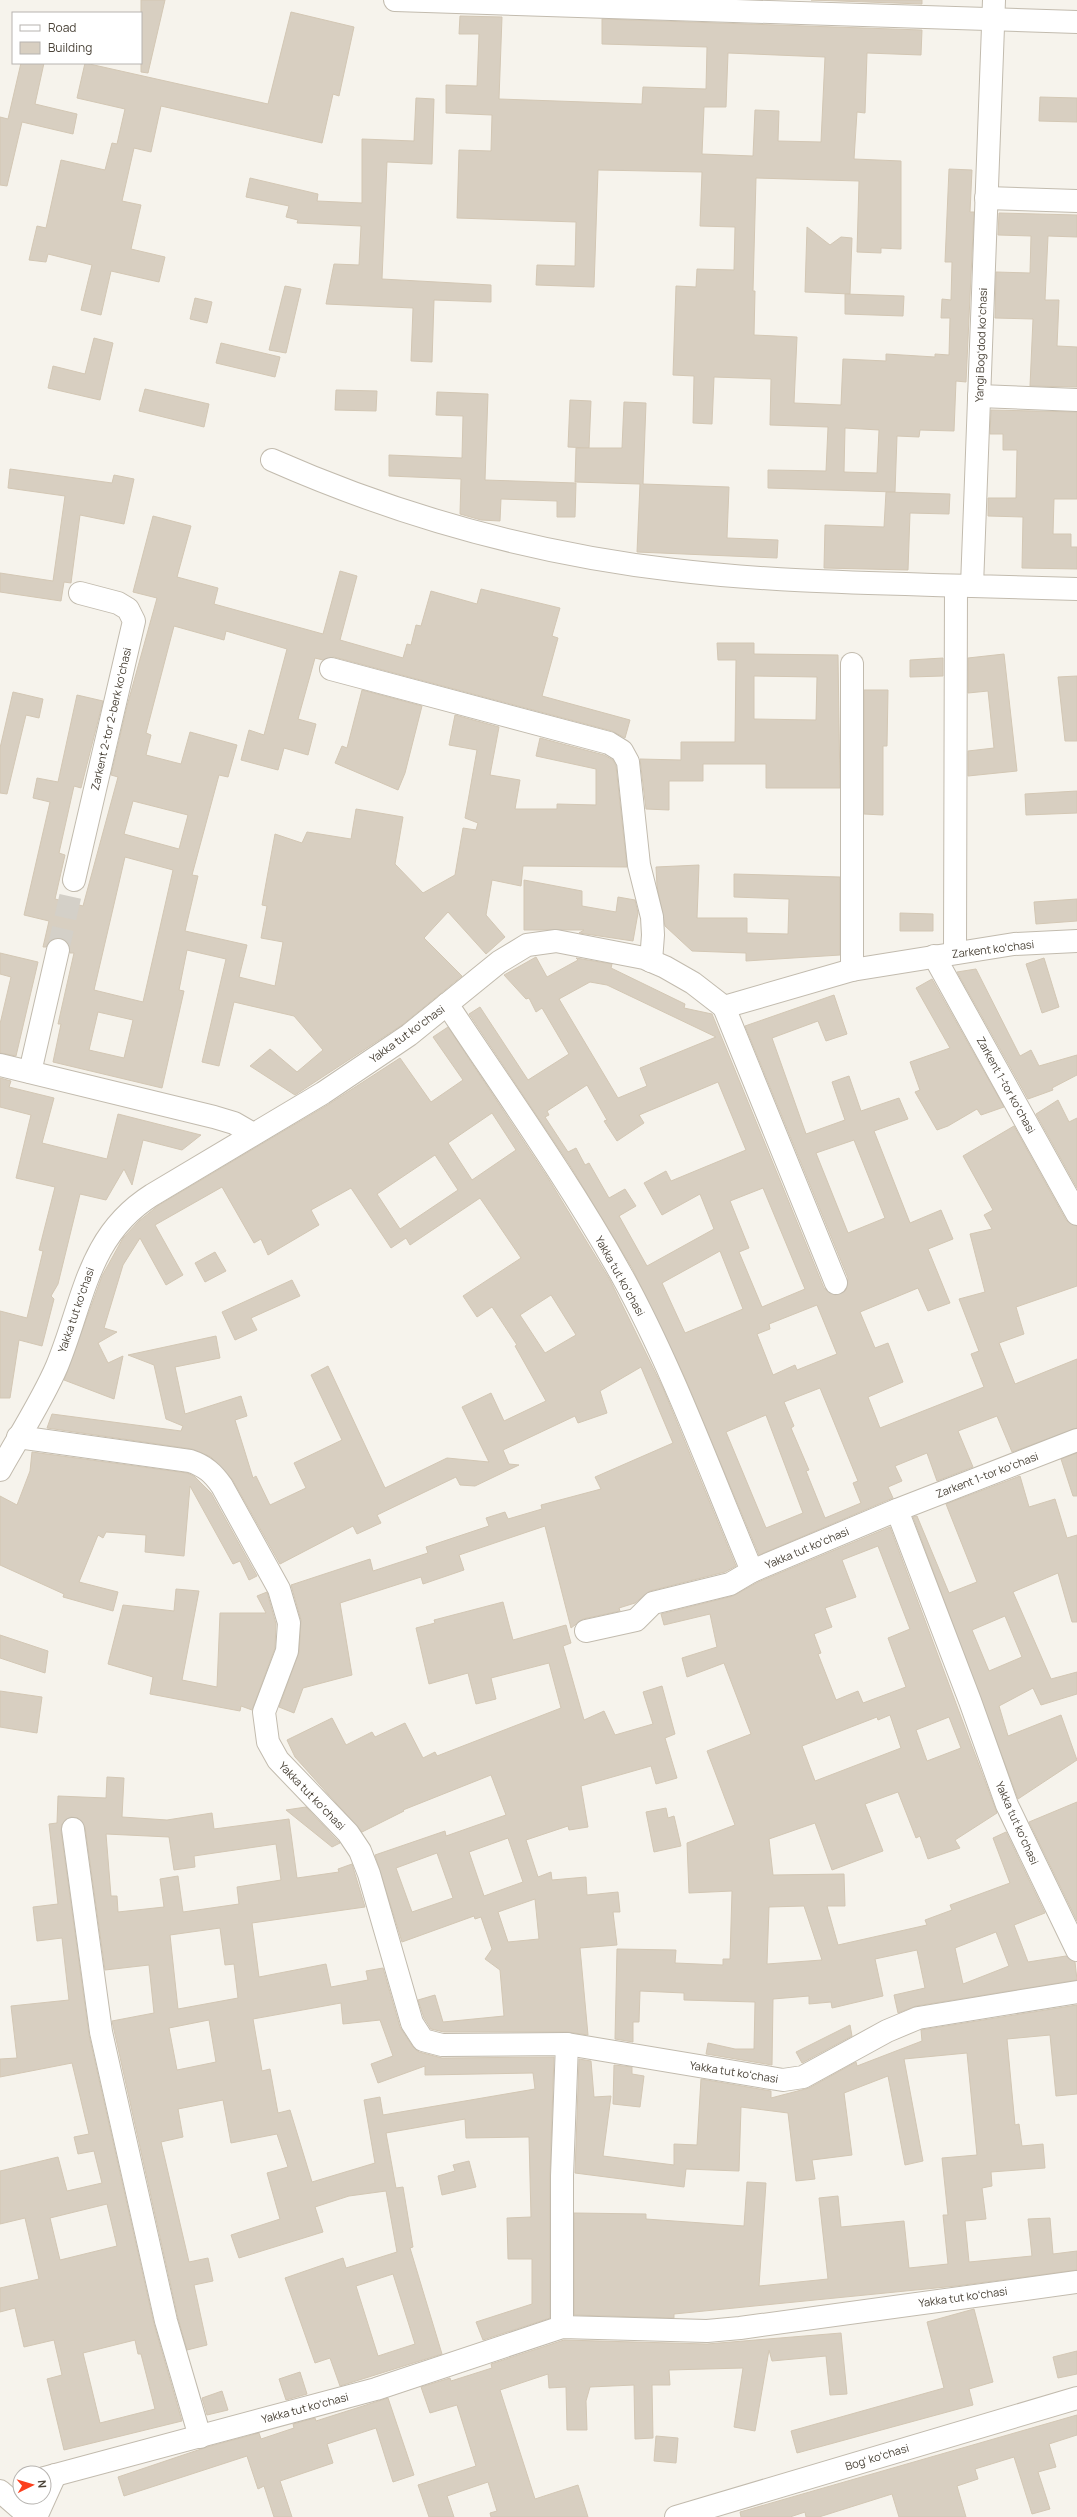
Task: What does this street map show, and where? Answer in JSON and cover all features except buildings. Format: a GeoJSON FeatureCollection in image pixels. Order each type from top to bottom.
{"type":"FeatureCollection","features":[{"type":"Feature","properties":{"kind":"street"},"geometry":{"type":"LineString","coordinates":[[395,0],[994,9],[1077,22]]}},
{"type":"Feature","properties":{"kind":"street","name":"Yangi Bogʻdod koʻchasi"},"geometry":{"type":"LineString","coordinates":[[955,953],[964,586],[979,396],[994,9]]}},
{"type":"Feature","properties":{"kind":"street"},"geometry":{"type":"LineString","coordinates":[[986,198],[1077,201]]}},
{"type":"Feature","properties":{"kind":"street"},"geometry":{"type":"LineString","coordinates":[[979,396],[1077,400]]}},
{"type":"Feature","properties":{"kind":"street"},"geometry":{"type":"LineString","coordinates":[[272,460],[324,483],[435,520],[491,536],[591,558],[723,575],[964,586],[1077,589]]}},
{"type":"Feature","properties":{"kind":"street","name":"Zarkent 2-tor 2-berk koʻchasi"},"geometry":{"type":"LineString","coordinates":[[74,880],[134,621],[128,609],[118,603],[80,593]]}},
{"type":"Feature","properties":{"kind":"street"},"geometry":{"type":"LineString","coordinates":[[852,664],[852,970]]}},
{"type":"Feature","properties":{"kind":"street"},"geometry":{"type":"LineString","coordinates":[[330,669],[609,743],[622,751],[628,762],[640,866],[652,917],[653,935],[651,961]]}},
{"type":"Feature","properties":{"kind":"street"},"geometry":{"type":"LineString","coordinates":[[447,1004],[499,962],[526,945],[556,941],[598,948],[651,961],[693,983],[724,1007],[836,1283]]}},
{"type":"Feature","properties":{"kind":"street","name":"Zarkent koʻchasi"},"geometry":{"type":"LineString","coordinates":[[724,1007],[852,970],[1014,944],[1077,942]]}},
{"type":"Feature","properties":{"kind":"street"},"geometry":{"type":"LineString","coordinates":[[30,1072],[58,950]]}},
{"type":"Feature","properties":{"kind":"street","name":"Zarkent 1-tor koʻchasi"},"geometry":{"type":"LineString","coordinates":[[934,956],[1077,1214]]}},
{"type":"Feature","properties":{"kind":"street","name":"Yakka tut koʻchasi"},"geometry":{"type":"LineString","coordinates":[[0,1470],[57,1367],[86,1278],[112,1229],[135,1206],[253,1134],[324,1093],[409,1035],[447,1004],[574,1196],[621,1274],[655,1342],[752,1571],[897,1510],[960,1673],[1007,1805],[1077,1950]]}},
{"type":"Feature","properties":{"kind":"street"},"geometry":{"type":"LineString","coordinates":[[0,1065],[214,1117],[234,1123],[253,1134]]}},
{"type":"Feature","properties":{"kind":"street","name":"Yakka tut koʻchasi"},"geometry":{"type":"LineString","coordinates":[[18,1437],[190,1461],[202,1465],[214,1474],[278,1588],[284,1602],[289,1623],[287,1651],[264,1712],[268,1742],[278,1760],[321,1803],[360,1851],[369,1874],[416,2033],[423,2040],[442,2045],[568,2044],[782,2080],[803,2077],[887,2031],[918,2018],[1077,1992]]}},
{"type":"Feature","properties":{"kind":"street","name":"Zarkent 1-tor koʻchasi"},"geometry":{"type":"LineString","coordinates":[[897,1510],[1077,1440]]}},
{"type":"Feature","properties":{"kind":"street"},"geometry":{"type":"LineString","coordinates":[[586,1631],[636,1620],[653,1603],[730,1584],[752,1571]]}},
{"type":"Feature","properties":{"kind":"street"},"geometry":{"type":"LineString","coordinates":[[73,1829],[101,2032],[166,2321],[200,2437]]}},
{"type":"Feature","properties":{"kind":"street"},"geometry":{"type":"LineString","coordinates":[[562,2327],[562,2176],[568,2044]]}},
{"type":"Feature","properties":{"kind":"street","name":"Yakka tut koʻchasi"},"geometry":{"type":"LineString","coordinates":[[52,2476],[376,2389],[562,2327],[707,2331],[740,2328],[1077,2282]]}},
{"type":"Feature","properties":{"kind":"street","name":"Bogʻ koʻchasi"},"geometry":{"type":"LineString","coordinates":[[676,2517],[1077,2398]]}},
{"type":"Feature","properties":{"kind":"street"},"geometry":{"type":"LineString","coordinates":[[0,2491],[12,2487]]}},
{"type":"Feature","properties":{"kind":"street"},"geometry":{"type":"LineString","coordinates":[[0,2491],[30,2517]]}},
{"type":"Feature","properties":{"kind":"street"},"geometry":{"type":"LineString","coordinates":[[36,2517],[40,2505]]}},
{"type":"Feature","properties":{"kind":"tunnel"},"geometry":{"type":"LineString","coordinates":[[58,950],[74,880]]}}]}
